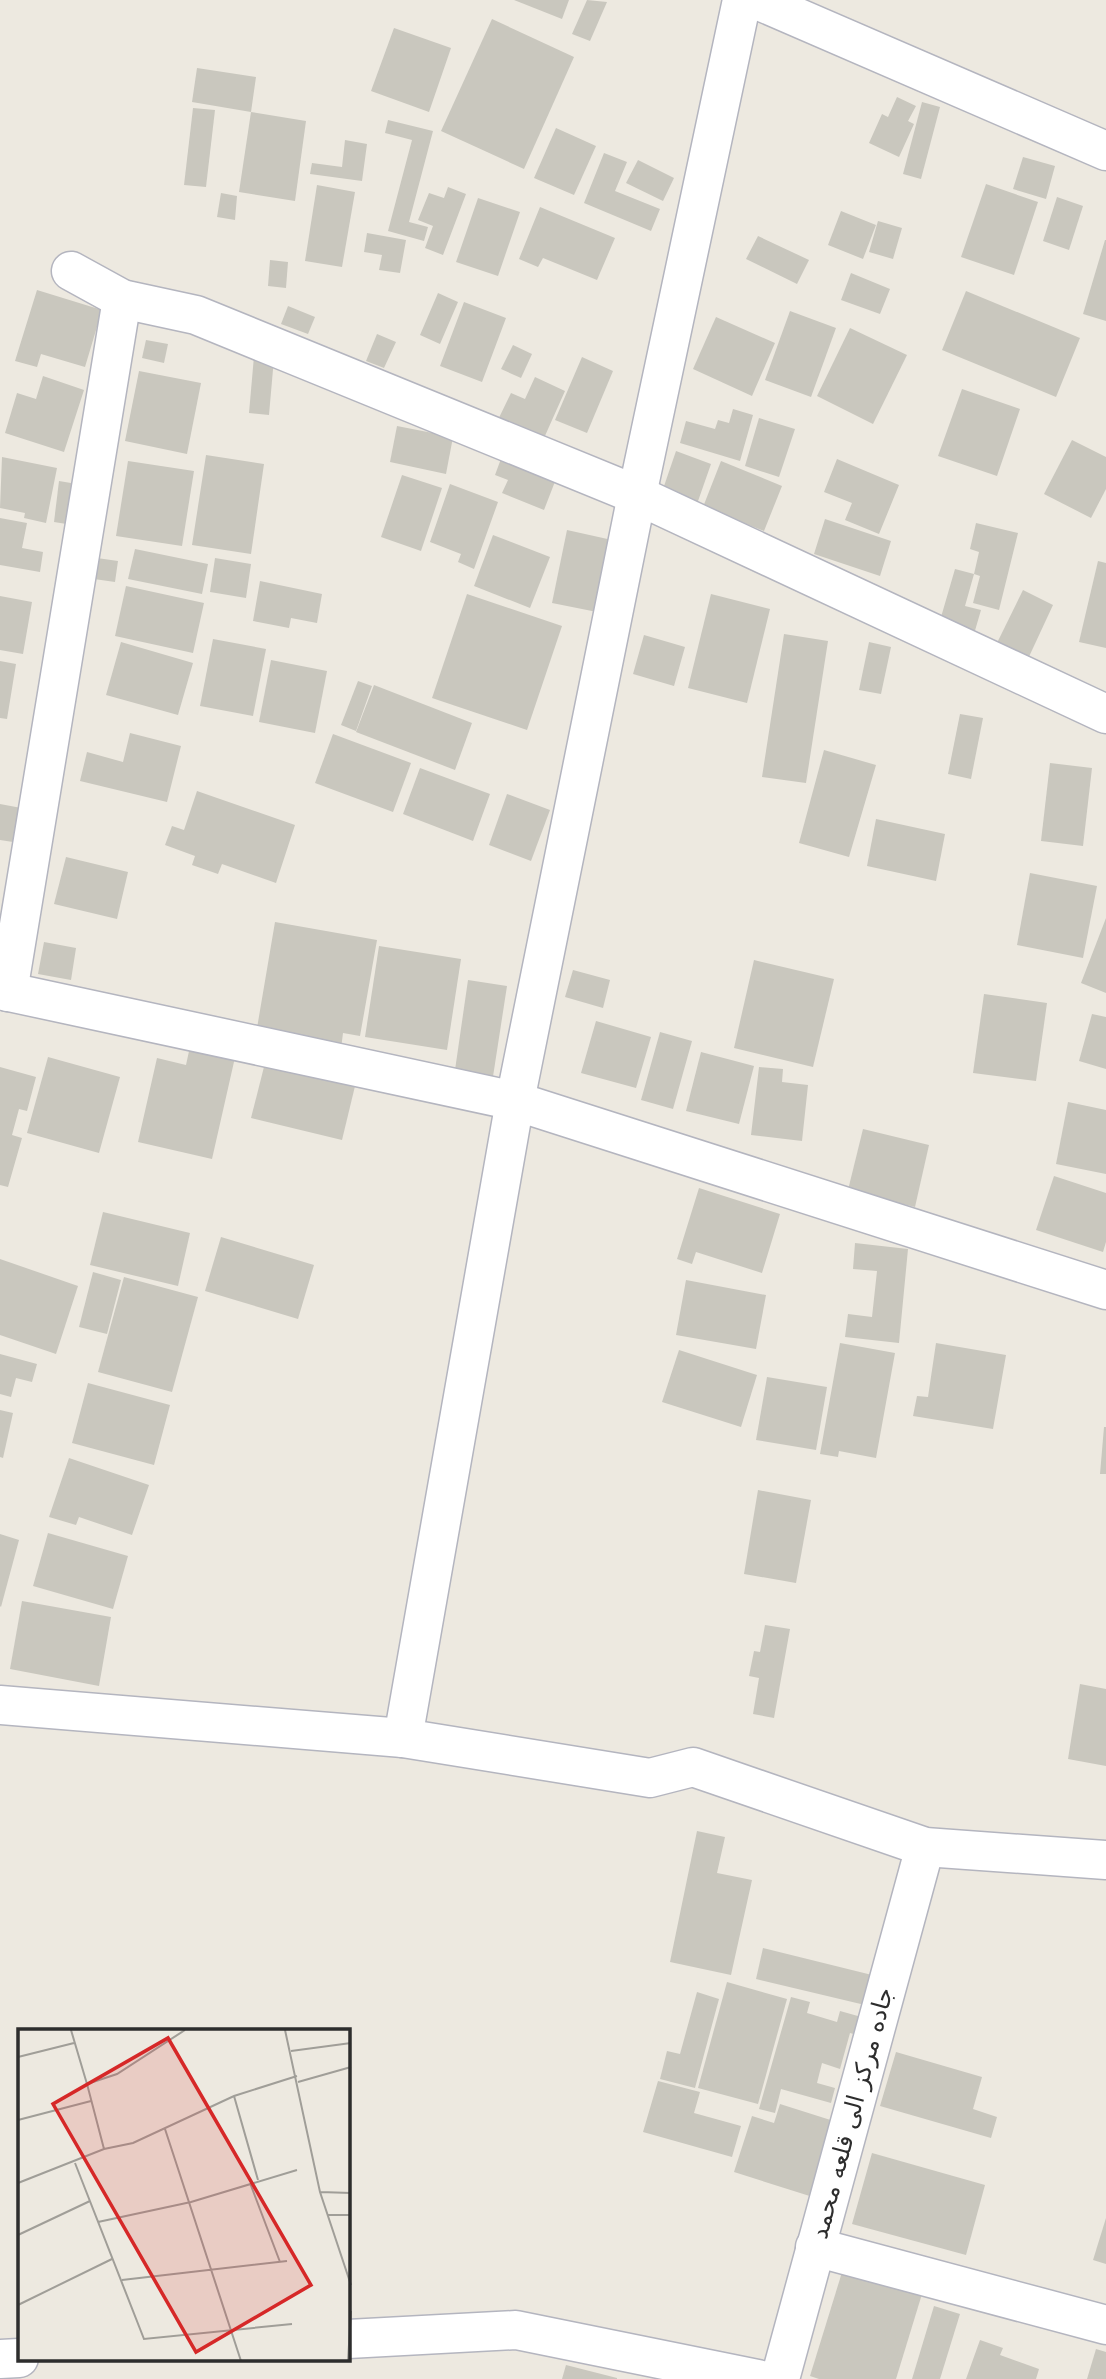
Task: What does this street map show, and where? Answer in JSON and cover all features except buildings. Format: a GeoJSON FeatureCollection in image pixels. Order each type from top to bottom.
{"type":"FeatureCollection","features":[{"type":"Feature","properties":{"kind":"street"},"geometry":{"type":"LineString","coordinates":[[403,1738],[515,1101],[637,495],[742,0]]}},
{"type":"Feature","properties":{"kind":"street"},"geometry":{"type":"LineString","coordinates":[[757,0],[1106,151]]}},
{"type":"Feature","properties":{"kind":"street"},"geometry":{"type":"LineString","coordinates":[[71,271],[122,299],[197,315],[637,495],[1106,714]]}},
{"type":"Feature","properties":{"kind":"street"},"geometry":{"type":"LineString","coordinates":[[122,299],[4,991],[515,1101],[1106,1290]]}},
{"type":"Feature","properties":{"kind":"street"},"geometry":{"type":"LineString","coordinates":[[0,1705],[403,1738],[650,1778],[693,1767],[925,1847],[1106,1860]]}},
{"type":"Feature","properties":{"kind":"street","name":"جاده مرکز الی قلعه محمد"},"geometry":{"type":"LineString","coordinates":[[780,2379],[925,1847]]}},
{"type":"Feature","properties":{"kind":"street"},"geometry":{"type":"LineString","coordinates":[[815,2247],[1106,2325]]}},
{"type":"Feature","properties":{"kind":"street"},"geometry":{"type":"LineString","coordinates":[[350,2339],[516,2330],[758,2379]]}},
{"type":"Feature","properties":{"kind":"street"},"geometry":{"type":"LineString","coordinates":[[0,2359],[18,2358]]}}]}
